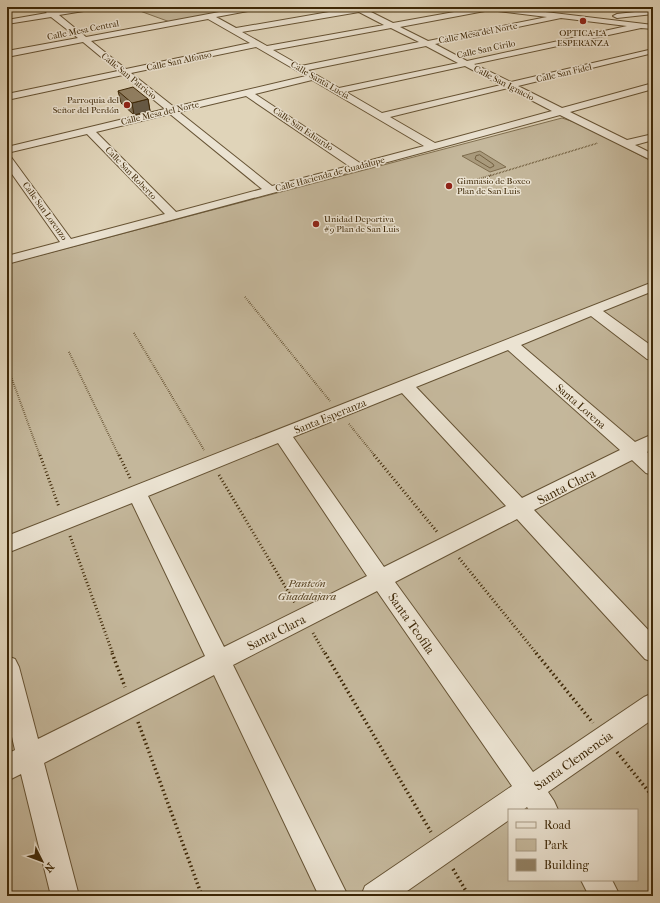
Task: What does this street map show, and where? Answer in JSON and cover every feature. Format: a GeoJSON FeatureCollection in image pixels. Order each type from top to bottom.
{"type":"FeatureCollection","features":[{"type":"Feature","properties":{"kind":"street","name":"Calle San Patricio"},"geometry":{"type":"LineString","coordinates":[[44,7],[270,190]]}},
{"type":"Feature","properties":{"kind":"street"},"geometry":{"type":"LineString","coordinates":[[7,22],[96,7]]}},
{"type":"Feature","properties":{"kind":"street","name":"Calle Mesa Central"},"geometry":{"type":"LineString","coordinates":[[7,54],[258,7]]}},
{"type":"Feature","properties":{"kind":"street"},"geometry":{"type":"LineString","coordinates":[[234,31],[357,8],[372,7]]}},
{"type":"Feature","properties":{"kind":"street"},"geometry":{"type":"LineString","coordinates":[[486,7],[653,27]]}},
{"type":"Feature","properties":{"kind":"street"},"geometry":{"type":"LineString","coordinates":[[515,11],[548,7]]}},
{"type":"Feature","properties":{"kind":"street"},"geometry":{"type":"LineString","coordinates":[[644,7],[653,12]]}},
{"type":"Feature","properties":{"kind":"street","name":"Calle San Ignacio"},"geometry":{"type":"LineString","coordinates":[[357,8],[653,158]]}},
{"type":"Feature","properties":{"kind":"street","name":"Calle San Alfonso"},"geometry":{"type":"LineString","coordinates":[[7,97],[124,72],[262,46],[490,8]]}},
{"type":"Feature","properties":{"kind":"street"},"geometry":{"type":"LineString","coordinates":[[584,19],[653,12]]}},
{"type":"Feature","properties":{"kind":"street","name":"Calle Santa Lucía"},"geometry":{"type":"LineString","coordinates":[[209,16],[431,145]]}},
{"type":"Feature","properties":{"kind":"street","name":"Calle Mesa del Norte"},"geometry":{"type":"LineString","coordinates":[[300,69],[561,16]]}},
{"type":"Feature","properties":{"kind":"street","name":"Calle San Cirilo"},"geometry":{"type":"LineString","coordinates":[[338,91],[639,26]]}},
{"type":"Feature","properties":{"kind":"street","name":"Calle San Fidel"},"geometry":{"type":"LineString","coordinates":[[381,116],[653,51]]}},
{"type":"Feature","properties":{"kind":"street","name":"Calle Mesa del Norte"},"geometry":{"type":"LineString","coordinates":[[7,150],[314,76]]}},
{"type":"Feature","properties":{"kind":"street","name":"Calle Hacienda de Guadalupe"},"geometry":{"type":"LineString","coordinates":[[7,260],[172,215],[358,167],[431,145],[653,86]]}},
{"type":"Feature","properties":{"kind":"street","name":"Calle San Eduardo"},"geometry":{"type":"LineString","coordinates":[[247,92],[358,167]]}},
{"type":"Feature","properties":{"kind":"street","name":"Calle San Roberto"},"geometry":{"type":"LineString","coordinates":[[89,130],[172,215]]}},
{"type":"Feature","properties":{"kind":"street"},"geometry":{"type":"LineString","coordinates":[[625,144],[653,137]]}},
{"type":"Feature","properties":{"kind":"street","name":"Calle San Lorenzo"},"geometry":{"type":"LineString","coordinates":[[7,159],[68,244]]}},
{"type":"Feature","properties":{"kind":"street","name":"Santa Esperanza"},"geometry":{"type":"LineString","coordinates":[[7,545],[653,286]]}},
{"type":"Feature","properties":{"kind":"street"},"geometry":{"type":"LineString","coordinates":[[592,310],[653,355]]}},
{"type":"Feature","properties":{"kind":"street","name":"Santa Lorena"},"geometry":{"type":"LineString","coordinates":[[510,344],[653,468]]}},
{"type":"Feature","properties":{"kind":"street"},"geometry":{"type":"LineString","coordinates":[[405,386],[653,651]]}},
{"type":"Feature","properties":{"kind":"street","name":"Santa Teofila"},"geometry":{"type":"LineString","coordinates":[[282,435],[381,579],[544,809]]}},
{"type":"Feature","properties":{"kind":"street","name":"Santa Clara"},"geometry":{"type":"LineString","coordinates":[[7,768],[653,441]]}},
{"type":"Feature","properties":{"kind":"street"},"geometry":{"type":"LineString","coordinates":[[137,493],[334,896]]}},
{"type":"Feature","properties":{"kind":"street"},"geometry":{"type":"LineString","coordinates":[[7,667],[65,896]]}},
{"type":"Feature","properties":{"kind":"street","name":"Santa Clemencia"},"geometry":{"type":"LineString","coordinates":[[375,896],[653,705]]}},
{"type":"Feature","properties":{"kind":"street"},"geometry":{"type":"LineString","coordinates":[[595,881],[606,896]]}},
{"type":"Feature","properties":{"kind":"path"},"geometry":{"type":"LineString","coordinates":[[462,184],[592,144]]}},
{"type":"Feature","properties":{"kind":"path"},"geometry":{"type":"LineString","coordinates":[[69,352],[137,493]]}},
{"type":"Feature","properties":{"kind":"path"},"geometry":{"type":"LineString","coordinates":[[9,371],[202,896]]}},
{"type":"Feature","properties":{"kind":"green space"},"geometry":{"type":"Polygon","coordinates":[[[129,7],[249,7],[170,22],[129,7]]]}},
{"type":"Feature","properties":{"kind":"green space","name":"Panteón Guadalajara"},"geometry":{"type":"Polygon","coordinates":[[[562,118],[580,124],[653,162],[653,896],[7,896],[7,264],[562,118]]]}},
{"type":"Feature","properties":{"kind":"water"},"geometry":{"type":"Polygon","coordinates":[[[480,151],[506,167],[490,172],[462,156],[480,151]]]}},
{"type":"Feature","properties":{"kind":"building"},"geometry":{"type":"Polygon","coordinates":[[[133,87],[148,99],[132,103],[118,91],[133,87]]]}},
{"type":"Feature","properties":{"kind":"place","name":"OPTICA LA ESPERANZA"},"geometry":{"type":"Point","coordinates":[583,21]}},
{"type":"Feature","properties":{"kind":"place","name":"Parroquia del Señor del Perdón"},"geometry":{"type":"Point","coordinates":[127,105]}},
{"type":"Feature","properties":{"kind":"place","name":"Gimnasio de Boxeo Plan de San Luis"},"geometry":{"type":"Point","coordinates":[449,186]}},
{"type":"Feature","properties":{"kind":"place","name":"Unidad Deportiva #9 Plan de San Luis"},"geometry":{"type":"Point","coordinates":[316,224]}}]}
